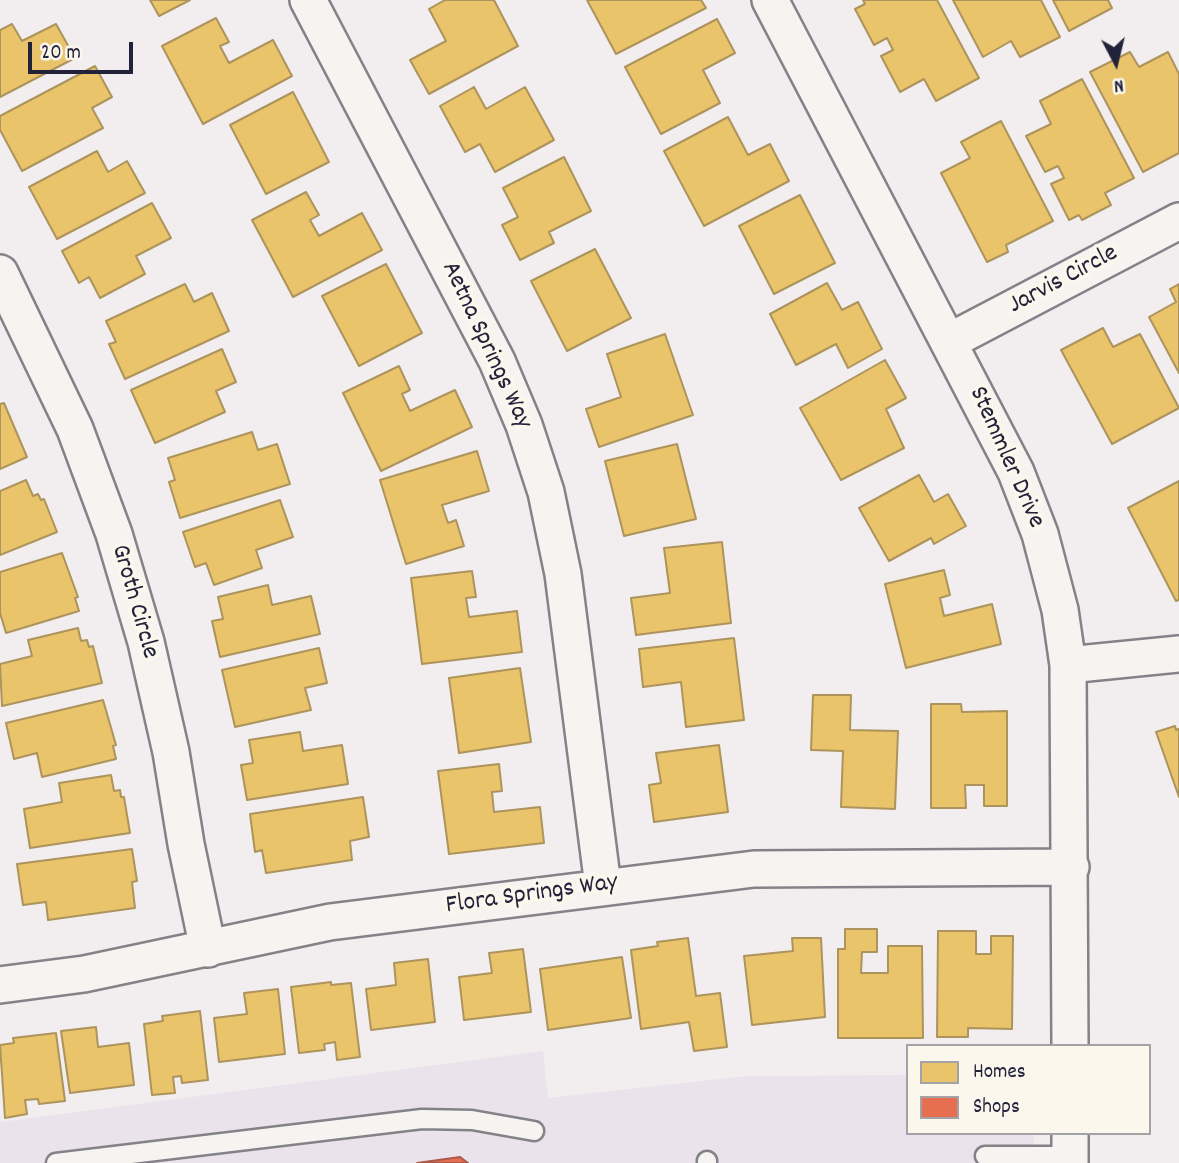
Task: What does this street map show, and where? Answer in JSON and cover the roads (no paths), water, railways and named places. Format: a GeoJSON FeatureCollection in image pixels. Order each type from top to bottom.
{"type":"FeatureCollection","features":[{"type":"Feature","properties":{"kind":"street","name":"Aetna Springs Way"},"geometry":{"type":"LineString","coordinates":[[308,0],[497,361],[528,436],[545,492],[564,574],[603,886]]}},
{"type":"Feature","properties":{"kind":"street","name":"Stemmler Drive"},"geometry":{"type":"LineString","coordinates":[[770,0],[950,341],[1016,472],[1040,534],[1060,610],[1068,665],[1070,1044]]}},
{"type":"Feature","properties":{"kind":"street","name":"Jarvis Circle"},"geometry":{"type":"LineString","coordinates":[[950,341],[1179,220]]}},
{"type":"Feature","properties":{"kind":"street","name":"Groth Circle"},"geometry":{"type":"LineString","coordinates":[[0,273],[75,429],[114,534],[158,691],[208,949]]}},
{"type":"Feature","properties":{"kind":"street"},"geometry":{"type":"LineString","coordinates":[[1068,665],[1179,654]]}},
{"type":"Feature","properties":{"kind":"street","name":"Flora Springs Way"},"geometry":{"type":"LineString","coordinates":[[0,985],[84,974],[330,922],[603,886],[766,869],[1070,867]]}},
{"type":"Feature","properties":{"kind":"lane"},"geometry":{"type":"LineString","coordinates":[[56,1163],[422,1119],[472,1120],[534,1131]]}},
{"type":"Feature","properties":{"kind":"lane"},"geometry":{"type":"LineString","coordinates":[[985,1157],[1070,1151]]}}]}
